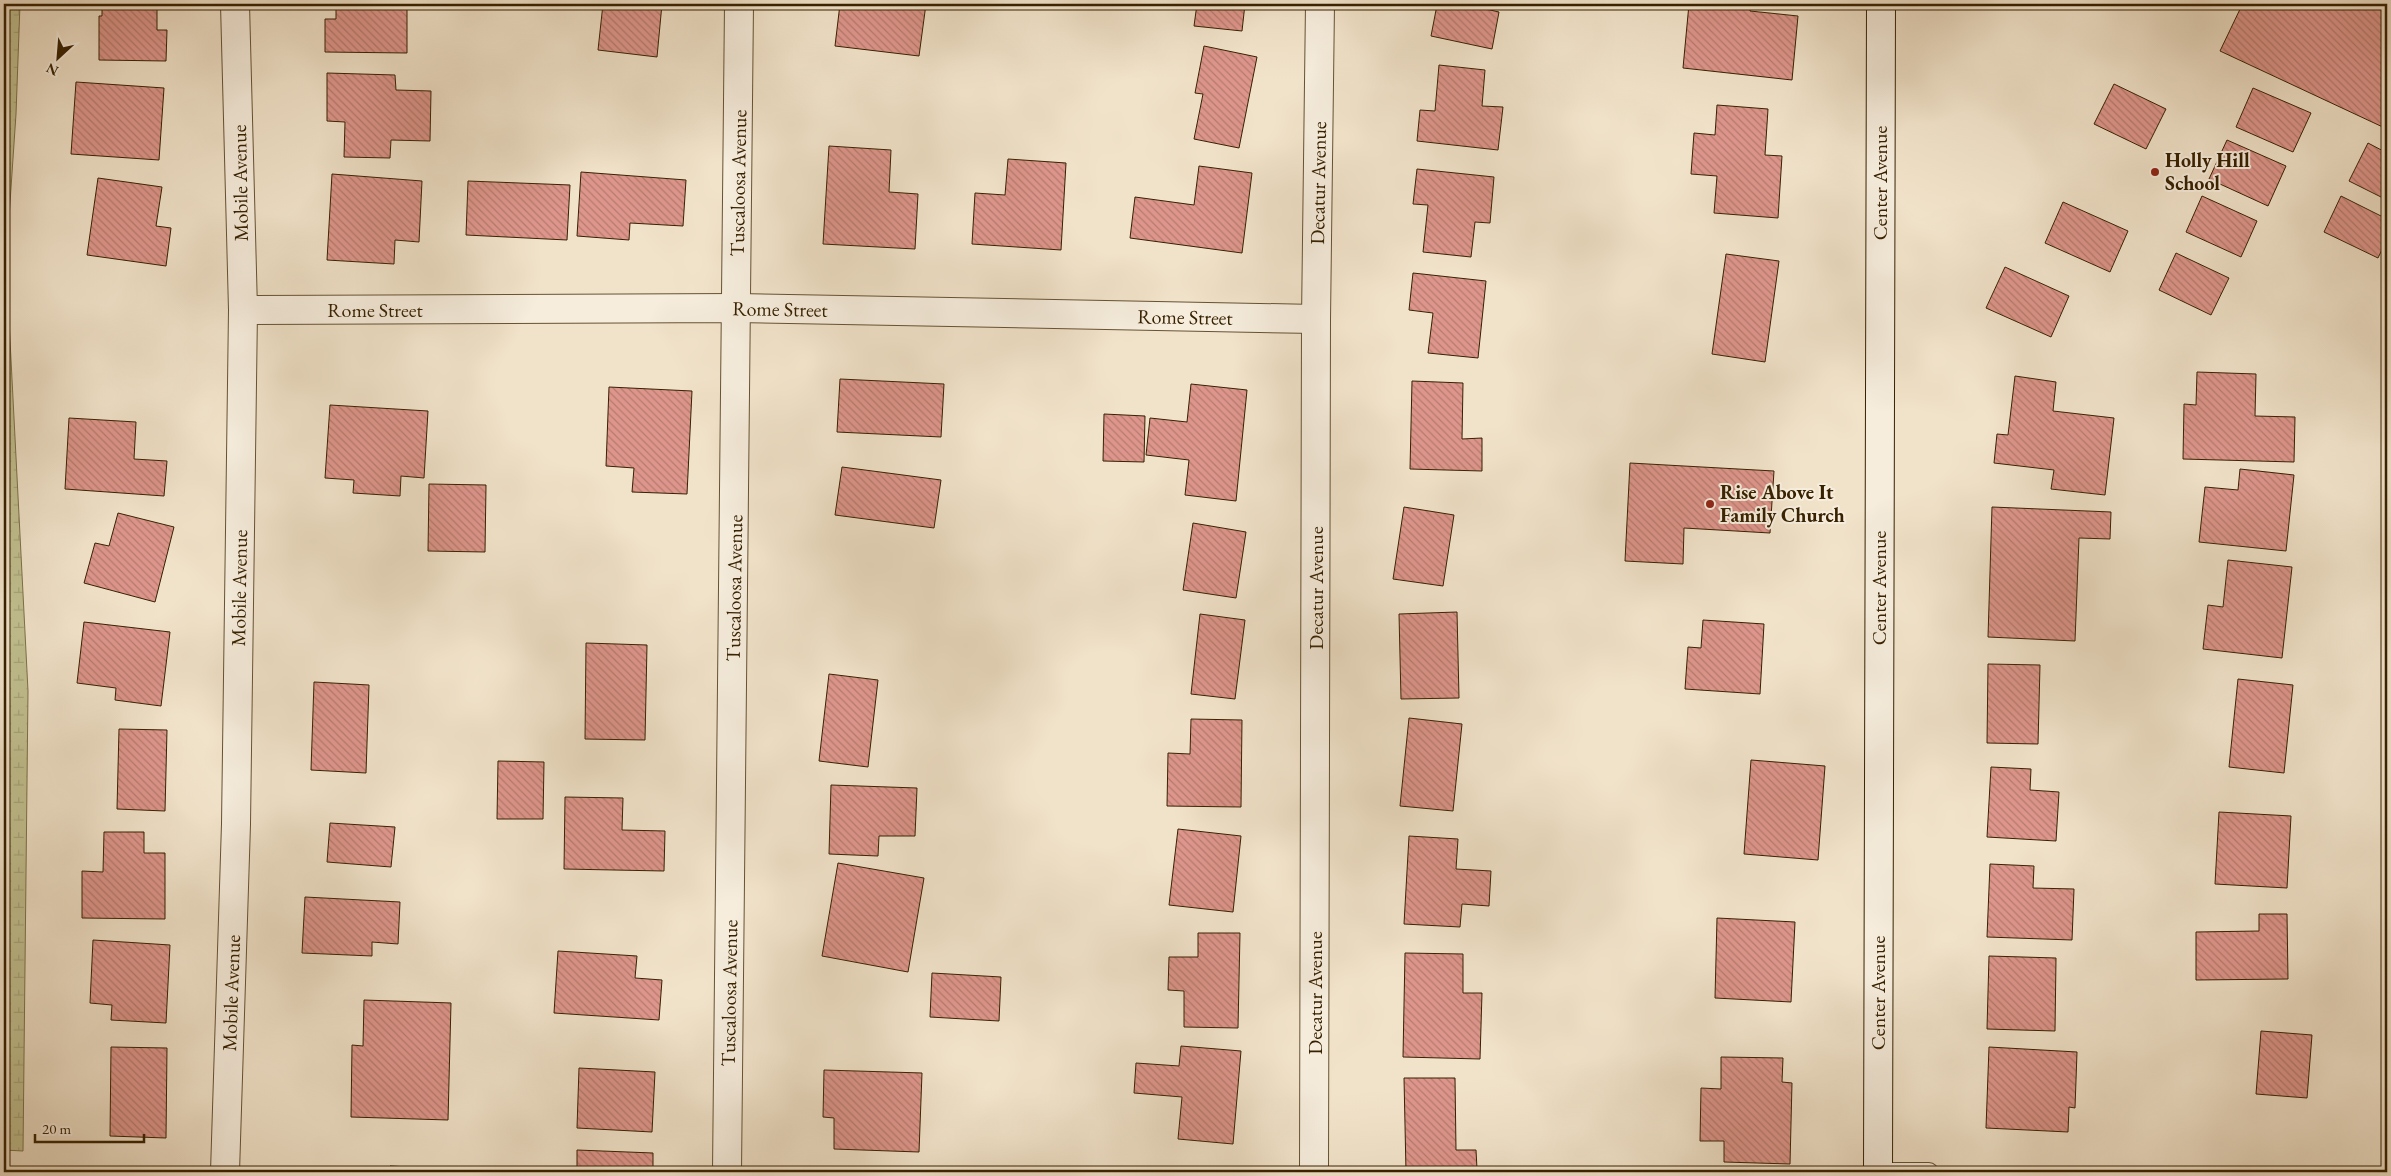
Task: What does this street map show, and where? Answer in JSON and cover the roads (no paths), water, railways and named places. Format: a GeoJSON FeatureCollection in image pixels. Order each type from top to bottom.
{"type":"FeatureCollection","features":[{"type":"Feature","properties":{"kind":"street","name":"Mobile Avenue"},"geometry":{"type":"LineString","coordinates":[[225,1172],[236,824],[243,310],[235,4]]}},
{"type":"Feature","properties":{"kind":"street","name":"Tuscaloosa Avenue"},"geometry":{"type":"LineString","coordinates":[[727,1172],[740,4]]}},
{"type":"Feature","properties":{"kind":"street","name":"Decatur Avenue"},"geometry":{"type":"LineString","coordinates":[[1314,1172],[1316,319],[1320,4]]}},
{"type":"Feature","properties":{"kind":"street","name":"Center Avenue"},"geometry":{"type":"LineString","coordinates":[[1878,1172],[1881,4]]}},
{"type":"Feature","properties":{"kind":"street","name":"Rome Street"},"geometry":{"type":"LineString","coordinates":[[243,310],[737,308],[1316,319]]}},
{"type":"Feature","properties":{"kind":"lane"},"geometry":{"type":"LineString","coordinates":[[1878,1172],[1929,1172]]}},
{"type":"Feature","properties":{"kind":"place","name":"Holly Hill School"},"geometry":{"type":"Point","coordinates":[2155,172]}},
{"type":"Feature","properties":{"kind":"place","name":"Rise Above It Family Church"},"geometry":{"type":"Point","coordinates":[1710,504]}}]}
